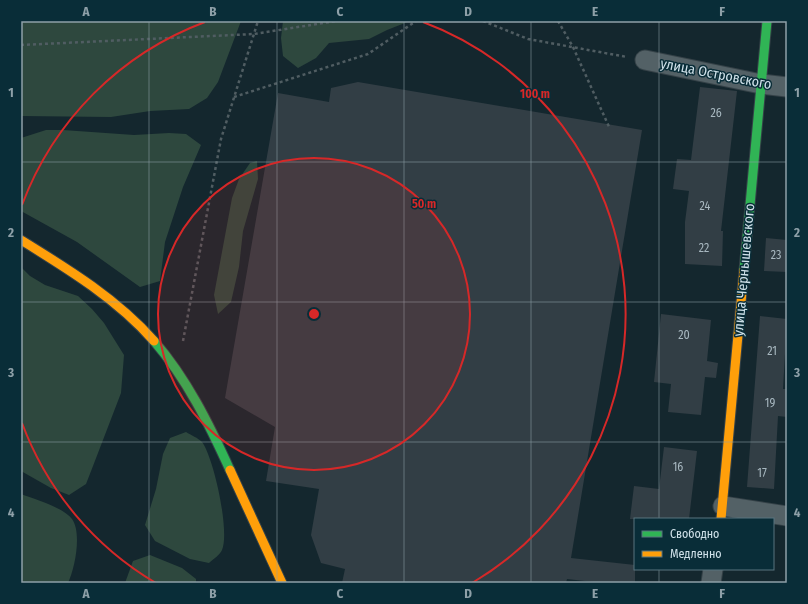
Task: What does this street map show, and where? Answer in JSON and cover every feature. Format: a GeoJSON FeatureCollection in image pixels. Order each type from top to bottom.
{"type":"FeatureCollection","features":[{"type":"Feature","properties":{"kind":"street","name":"улица Чернышевского"},"geometry":{"type":"LineString","coordinates":[[722,513],[767,21]]}},
{"type":"Feature","properties":{"kind":"street","name":"улица Островского"},"geometry":{"type":"LineString","coordinates":[[645,60],[761,84],[787,87]]}},
{"type":"Feature","properties":{"kind":"street"},"geometry":{"type":"LineString","coordinates":[[21,240],[82,279],[126,314],[152,339],[178,371],[202,409],[282,583]]}},
{"type":"Feature","properties":{"kind":"street"},"geometry":{"type":"LineString","coordinates":[[722,513],[787,516]]}},
{"type":"Feature","properties":{"kind":"street"},"geometry":{"type":"LineString","coordinates":[[711,583],[713,570]]}},
{"type":"Feature","properties":{"kind":"path"},"geometry":{"type":"LineString","coordinates":[[178,371],[221,139],[258,21]]}},
{"type":"Feature","properties":{"kind":"path"},"geometry":{"type":"LineString","coordinates":[[21,45],[254,34],[336,21]]}},
{"type":"Feature","properties":{"kind":"path"},"geometry":{"type":"LineString","coordinates":[[234,97],[368,54],[416,21]]}},
{"type":"Feature","properties":{"kind":"path"},"geometry":{"type":"LineString","coordinates":[[482,21],[528,39],[645,60]]}},
{"type":"Feature","properties":{"kind":"path"},"geometry":{"type":"LineString","coordinates":[[558,21],[572,47],[610,129]]}},
{"type":"Feature","properties":{"kind":"green space"},"geometry":{"type":"Polygon","coordinates":[[[21,21],[241,21],[218,82],[207,98],[189,109],[150,111],[111,117],[21,116],[21,21]]]}},
{"type":"Feature","properties":{"kind":"green space"},"geometry":{"type":"Polygon","coordinates":[[[283,21],[410,21],[369,39],[329,43],[316,58],[298,68],[283,56],[281,38],[283,21]]]}},
{"type":"Feature","properties":{"kind":"green space"},"geometry":{"type":"Polygon","coordinates":[[[46,130],[134,135],[169,133],[186,134],[201,145],[183,187],[165,242],[160,281],[140,287],[77,242],[21,211],[21,138],[46,130]]]}},
{"type":"Feature","properties":{"kind":"green space"},"geometry":{"type":"Polygon","coordinates":[[[257,161],[258,179],[243,231],[239,267],[231,302],[218,314],[214,295],[232,198],[239,179],[250,163],[257,161]]]}},
{"type":"Feature","properties":{"kind":"green space"},"geometry":{"type":"Polygon","coordinates":[[[21,267],[30,276],[45,285],[78,296],[104,323],[124,355],[121,393],[86,484],[69,495],[51,488],[21,471],[21,267]]]}},
{"type":"Feature","properties":{"kind":"green space"},"geometry":{"type":"Polygon","coordinates":[[[186,432],[202,442],[207,450],[220,495],[224,541],[221,552],[209,563],[190,559],[155,541],[145,525],[156,489],[163,454],[170,438],[186,432]]]}},
{"type":"Feature","properties":{"kind":"green space"},"geometry":{"type":"Polygon","coordinates":[[[21,494],[55,507],[72,519],[77,533],[77,541],[75,560],[68,583],[21,583],[21,494]]]}},
{"type":"Feature","properties":{"kind":"green space"},"geometry":{"type":"Polygon","coordinates":[[[150,555],[182,568],[196,579],[196,583],[125,583],[133,561],[150,555]]]}},
{"type":"Feature","properties":{"kind":"building"},"geometry":{"type":"Polygon","coordinates":[[[358,82],[642,130],[571,558],[634,565],[635,583],[602,583],[567,579],[566,583],[342,583],[345,569],[321,563],[311,535],[319,489],[266,481],[275,427],[225,398],[278,93],[329,102],[331,88],[358,82]]]}},
{"type":"Feature","properties":{"kind":"building"},"geometry":{"type":"Polygon","coordinates":[[[700,87],[737,91],[721,231],[723,231],[722,266],[685,264],[685,222],[689,191],[673,189],[677,159],[691,160],[700,87]]]}},
{"type":"Feature","properties":{"kind":"building"},"geometry":{"type":"Polygon","coordinates":[[[766,238],[787,240],[787,272],[764,271],[766,238]]]}},
{"type":"Feature","properties":{"kind":"building"},"geometry":{"type":"Polygon","coordinates":[[[661,314],[711,320],[707,361],[718,363],[716,378],[705,377],[701,415],[668,412],[671,384],[654,382],[661,314]]]}},
{"type":"Feature","properties":{"kind":"building"},"geometry":{"type":"Polygon","coordinates":[[[760,316],[787,319],[783,389],[787,389],[787,417],[778,416],[774,489],[747,487],[760,316]]]}},
{"type":"Feature","properties":{"kind":"building"},"geometry":{"type":"Polygon","coordinates":[[[664,447],[697,451],[689,518],[630,519],[634,486],[659,489],[664,447]]]}},
{"type":"Feature","properties":{"kind":"traffic: fast"},"geometry":{"type":"LineString","coordinates":[[744,270],[767,21]]}},
{"type":"Feature","properties":{"kind":"traffic: fast"},"geometry":{"type":"LineString","coordinates":[[154,341],[187,386],[214,436],[230,470]]}},
{"type":"Feature","properties":{"kind":"traffic: slow"},"geometry":{"type":"LineString","coordinates":[[21,240],[108,298],[140,326],[154,341]]}},
{"type":"Feature","properties":{"kind":"traffic: slow"},"geometry":{"type":"LineString","coordinates":[[721,518],[744,270]]}},
{"type":"Feature","properties":{"kind":"traffic: slow"},"geometry":{"type":"LineString","coordinates":[[230,470],[282,583]]}}]}
